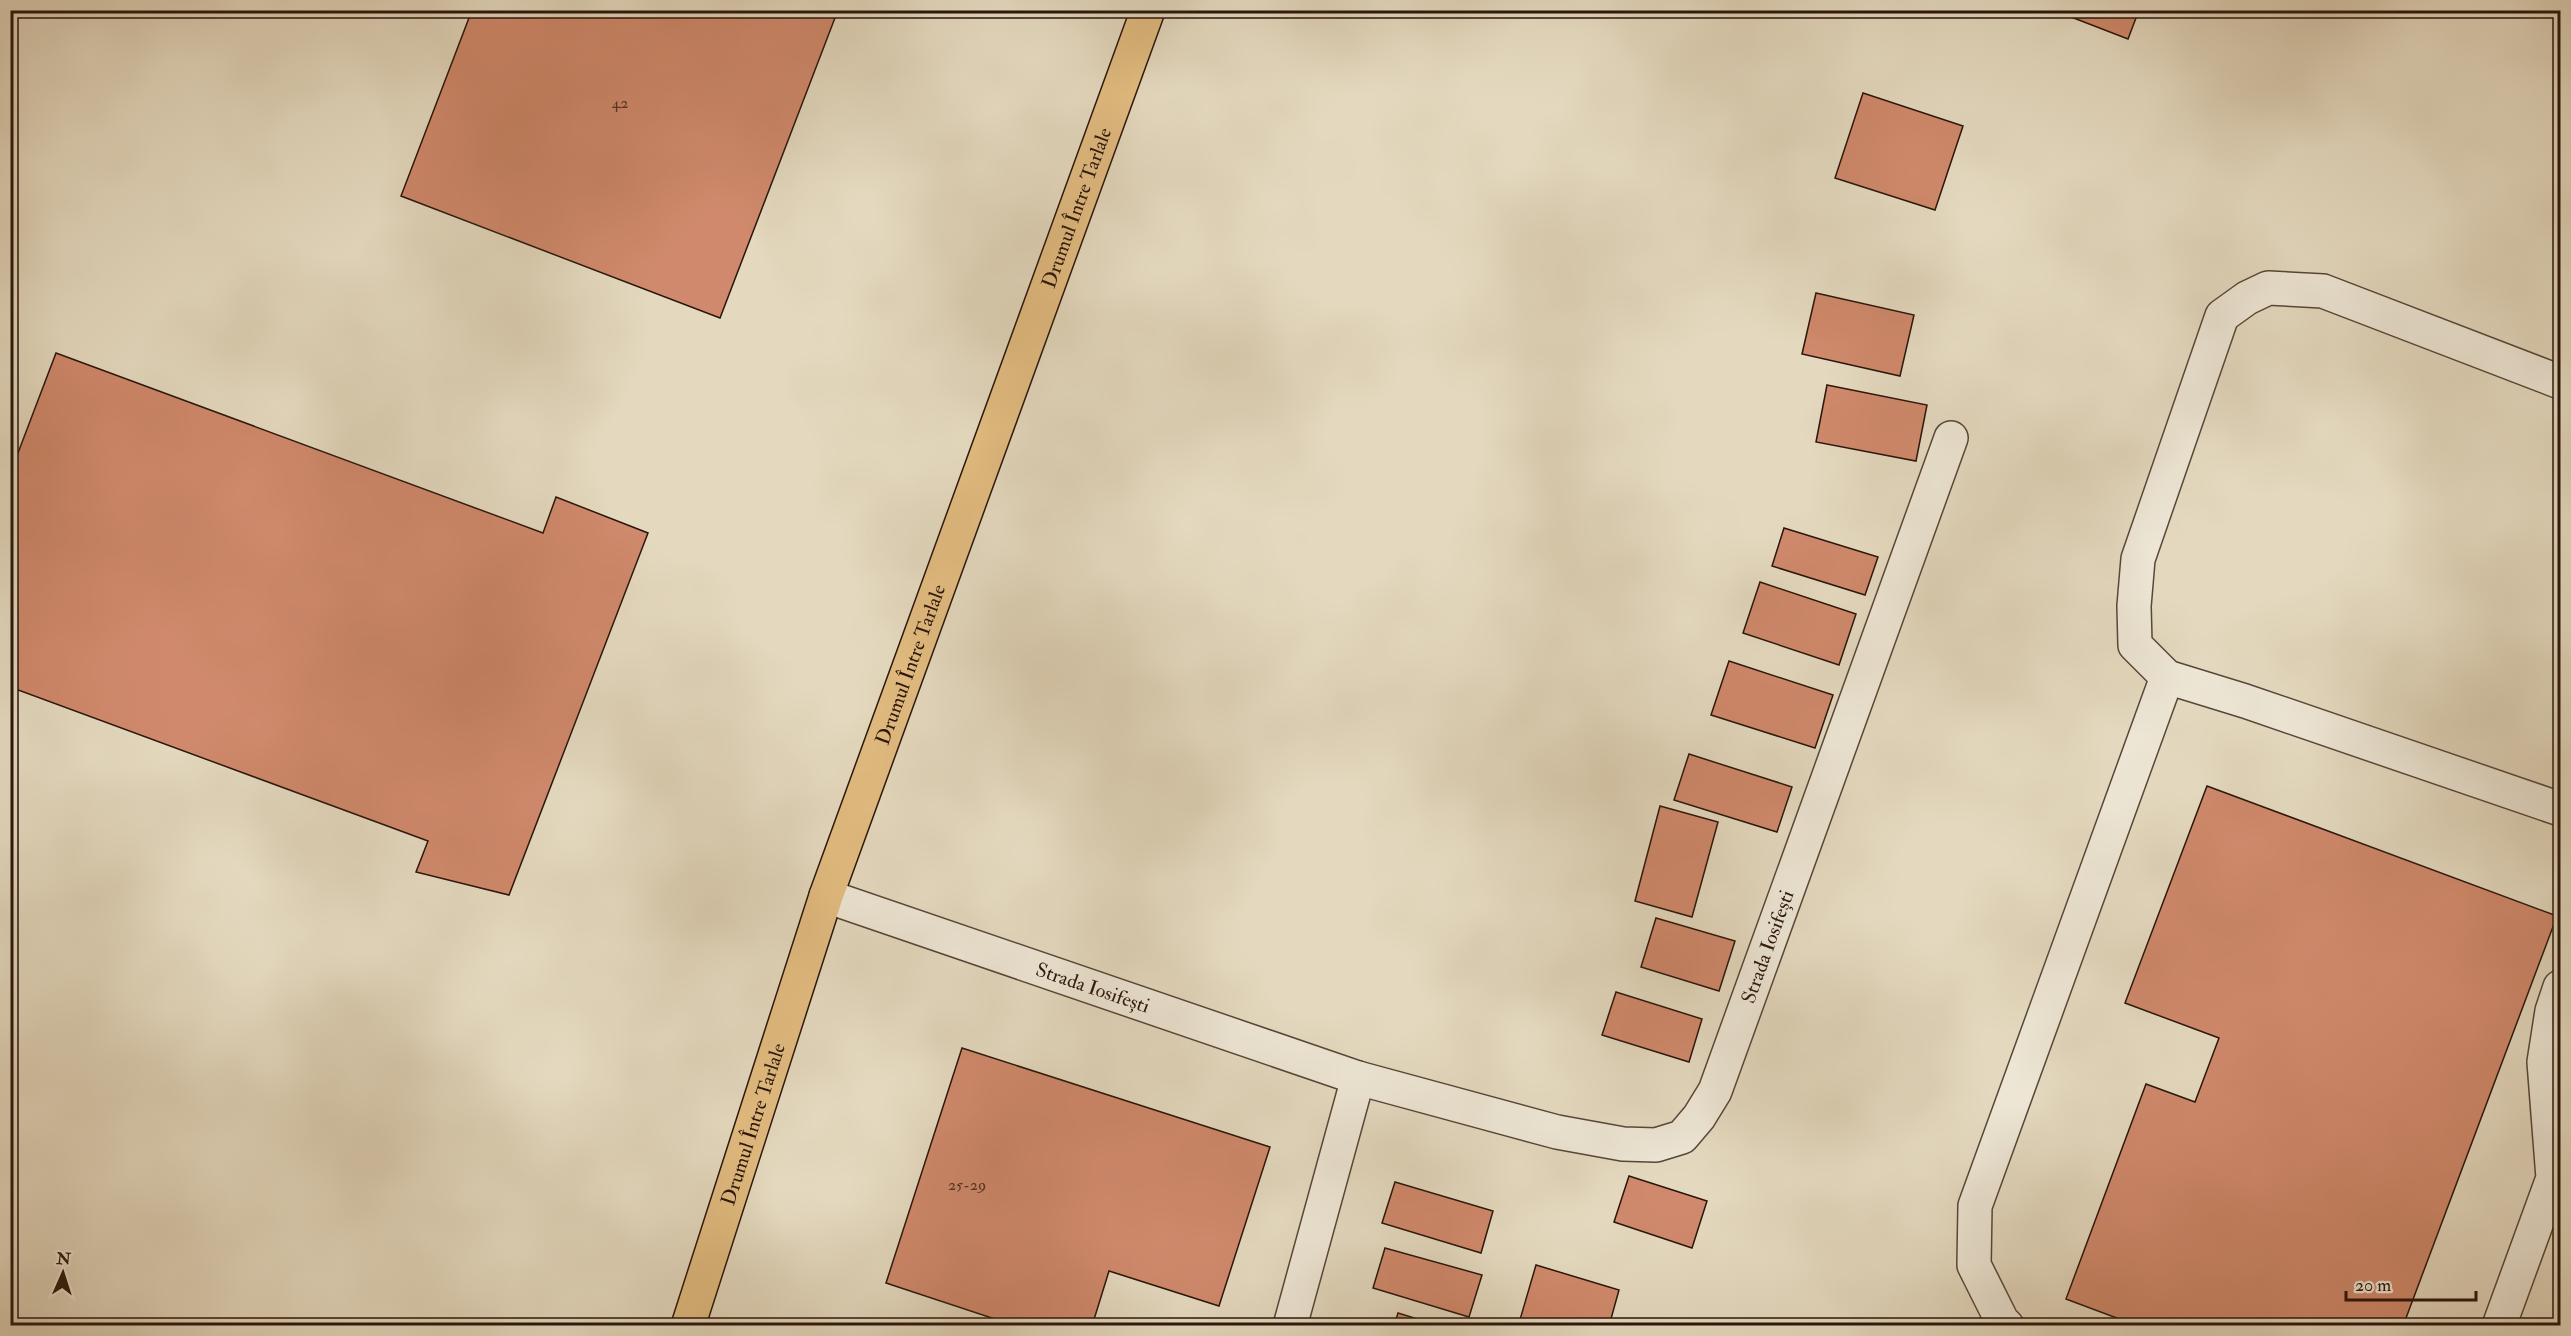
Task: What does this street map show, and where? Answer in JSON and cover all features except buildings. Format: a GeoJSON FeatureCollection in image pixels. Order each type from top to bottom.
{"type":"FeatureCollection","features":[{"type":"Feature","properties":{"kind":"main road","name":"Drumul Între Tarlale"},"geometry":{"type":"LineString","coordinates":[[688,1326],[826,896],[1148,10]]}},
{"type":"Feature","properties":{"kind":"street"},"geometry":{"type":"LineString","coordinates":[[2560,382],[2323,291],[2268,288],[2247,298],[2222,316],[2138,559],[2134,606],[2134,645],[2167,677],[2245,701],[2560,809]]}},
{"type":"Feature","properties":{"kind":"street","name":"Strada Iosifești"},"geometry":{"type":"LineString","coordinates":[[826,896],[1358,1078],[1557,1132],[1612,1142],[1656,1145],[1682,1137],[1699,1117],[1715,1091],[1951,438]]}},
{"type":"Feature","properties":{"kind":"street"},"geometry":{"type":"LineString","coordinates":[[2007,1326],[2002,1321],[1974,1265],[1975,1206],[2167,677]]}},
{"type":"Feature","properties":{"kind":"street"},"geometry":{"type":"LineString","coordinates":[[2499,1326],[2553,1178],[2544,1062],[2552,1011],[2560,987]]}},
{"type":"Feature","properties":{"kind":"street"},"geometry":{"type":"LineString","coordinates":[[1290,1326],[1358,1078]]}}]}
